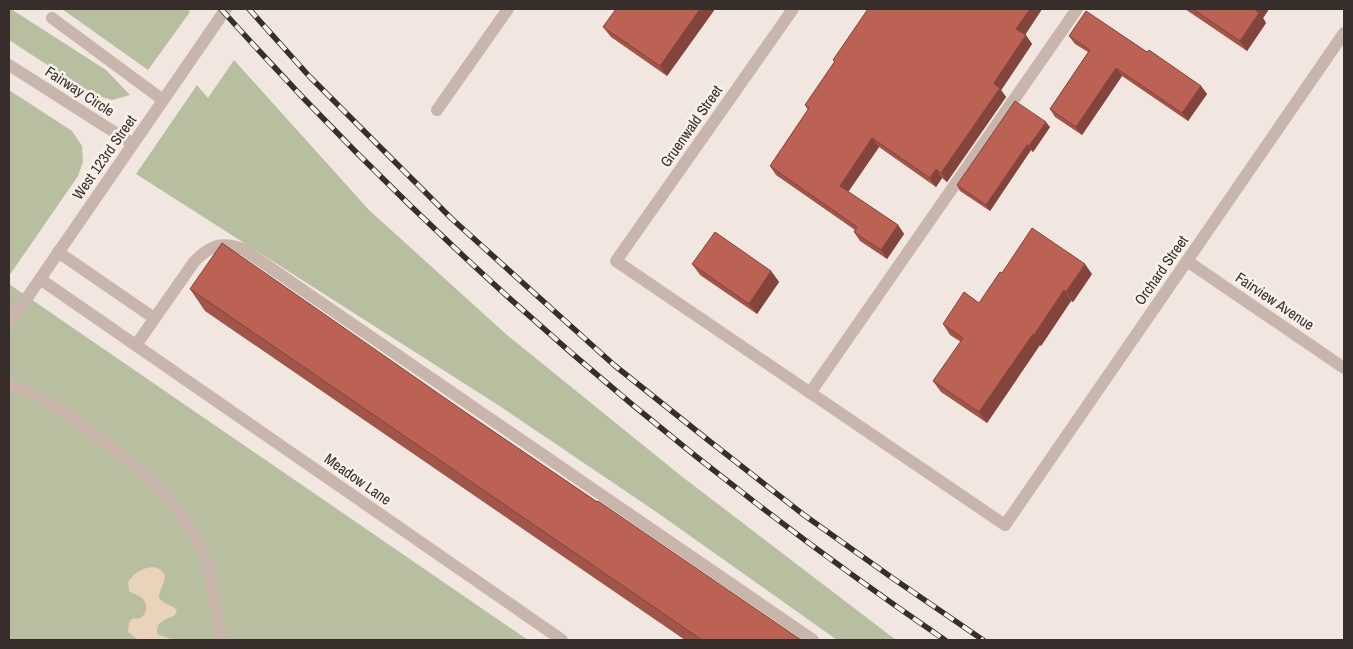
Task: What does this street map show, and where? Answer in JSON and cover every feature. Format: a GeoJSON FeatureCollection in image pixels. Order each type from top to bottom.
{"type":"FeatureCollection","features":[{"type":"Feature","properties":{"kind":"street","name":"West 123rd Street"},"geometry":{"type":"LineString","coordinates":[[9,324],[226,9]]}},
{"type":"Feature","properties":{"kind":"street"},"geometry":{"type":"LineString","coordinates":[[437,110],[508,9]]}},
{"type":"Feature","properties":{"kind":"street","name":"Gruenwald Street"},"geometry":{"type":"LineString","coordinates":[[793,9],[616,261],[810,393]]}},
{"type":"Feature","properties":{"kind":"street"},"geometry":{"type":"LineString","coordinates":[[810,393],[1077,9]]}},
{"type":"Feature","properties":{"kind":"street"},"geometry":{"type":"LineString","coordinates":[[52,18],[163,100]]}},
{"type":"Feature","properties":{"kind":"street","name":"Orchard Street"},"geometry":{"type":"LineString","coordinates":[[810,393],[1005,525],[1344,33]]}},
{"type":"Feature","properties":{"kind":"street","name":"Fairway Circle"},"geometry":{"type":"LineString","coordinates":[[9,65],[133,144]]}},
{"type":"Feature","properties":{"kind":"street"},"geometry":{"type":"LineString","coordinates":[[136,345],[194,262],[202,254],[221,245],[232,245],[243,249],[814,640]]}},
{"type":"Feature","properties":{"kind":"street"},"geometry":{"type":"LineString","coordinates":[[58,252],[154,318]]}},
{"type":"Feature","properties":{"kind":"street","name":"Fairview Avenue"},"geometry":{"type":"LineString","coordinates":[[1187,261],[1344,368]]}},
{"type":"Feature","properties":{"kind":"street","name":"Meadow Lane"},"geometry":{"type":"LineString","coordinates":[[40,279],[562,640]]}},
{"type":"Feature","properties":{"kind":"street"},"geometry":{"type":"LineString","coordinates":[[9,385],[18,387],[47,401],[68,414],[122,455],[163,493],[186,521],[202,548],[213,584],[221,640]]}},
{"type":"Feature","properties":{"kind":"green space"},"geometry":{"type":"Polygon","coordinates":[[[9,9],[106,70],[130,95],[112,100],[92,94],[9,40],[9,9]]]}},
{"type":"Feature","properties":{"kind":"green space"},"geometry":{"type":"Polygon","coordinates":[[[62,9],[188,9],[190,12],[148,70],[62,9]]]}},
{"type":"Feature","properties":{"kind":"green space"},"geometry":{"type":"Polygon","coordinates":[[[234,60],[369,210],[507,335],[680,475],[896,640],[837,640],[655,511],[498,405],[136,174],[197,85],[208,98],[234,60]]]}},
{"type":"Feature","properties":{"kind":"green space"},"geometry":{"type":"Polygon","coordinates":[[[9,90],[72,131],[82,146],[83,162],[78,176],[9,276],[9,90]]]}},
{"type":"Feature","properties":{"kind":"green space"},"geometry":{"type":"Polygon","coordinates":[[[9,284],[528,640],[9,640],[9,284]]]}},
{"type":"Feature","properties":{"kind":"sand"},"geometry":{"type":"Polygon","coordinates":[[[154,567],[164,573],[165,576],[159,598],[177,610],[175,615],[159,624],[158,635],[173,640],[138,640],[128,632],[129,623],[132,619],[142,617],[146,606],[142,598],[129,591],[128,582],[139,571],[154,567]]]}},
{"type":"Feature","properties":{"kind":"building"},"geometry":{"type":"Polygon","coordinates":[[[616,9],[700,9],[660,66],[603,27],[616,9]]]}},
{"type":"Feature","properties":{"kind":"building"},"geometry":{"type":"Polygon","coordinates":[[[868,9],[1030,9],[1016,29],[1026,35],[994,84],[1000,88],[941,173],[936,169],[930,178],[872,138],[840,186],[898,225],[881,250],[854,232],[857,227],[770,166],[809,108],[805,105],[835,61],[833,60],[868,9]]]}},
{"type":"Feature","properties":{"kind":"building"},"geometry":{"type":"Polygon","coordinates":[[[1193,9],[1256,9],[1259,13],[1240,41],[1193,9]]]}},
{"type":"Feature","properties":{"kind":"building"},"geometry":{"type":"Polygon","coordinates":[[[1086,11],[1147,52],[1149,50],[1201,86],[1182,113],[1116,68],[1076,127],[1050,109],[1090,50],[1069,36],[1086,11]]]}},
{"type":"Feature","properties":{"kind":"building"},"geometry":{"type":"Polygon","coordinates":[[[1015,101],[1046,122],[1029,146],[1027,145],[986,205],[957,185],[1015,101]]]}},
{"type":"Feature","properties":{"kind":"building"},"geometry":{"type":"Polygon","coordinates":[[[1032,228],[1085,264],[1066,292],[1064,290],[979,412],[933,381],[963,338],[943,324],[964,292],[979,303],[1032,228]]]}},
{"type":"Feature","properties":{"kind":"building"},"geometry":{"type":"Polygon","coordinates":[[[715,232],[771,271],[749,304],[692,264],[715,232]]]}},
{"type":"Feature","properties":{"kind":"building"},"geometry":{"type":"Polygon","coordinates":[[[222,243],[465,412],[801,640],[702,640],[190,289],[222,243]]]}},
{"type":"Feature","properties":{"kind":"railway"},"geometry":{"type":"LineString","coordinates":[[221,9],[387,183],[474,266],[564,346],[656,424],[750,499],[847,571],[945,640]]}},
{"type":"Feature","properties":{"kind":"railway"},"geometry":{"type":"LineString","coordinates":[[249,9],[309,76],[452,219],[614,365],[804,515],[983,640]]}}]}
